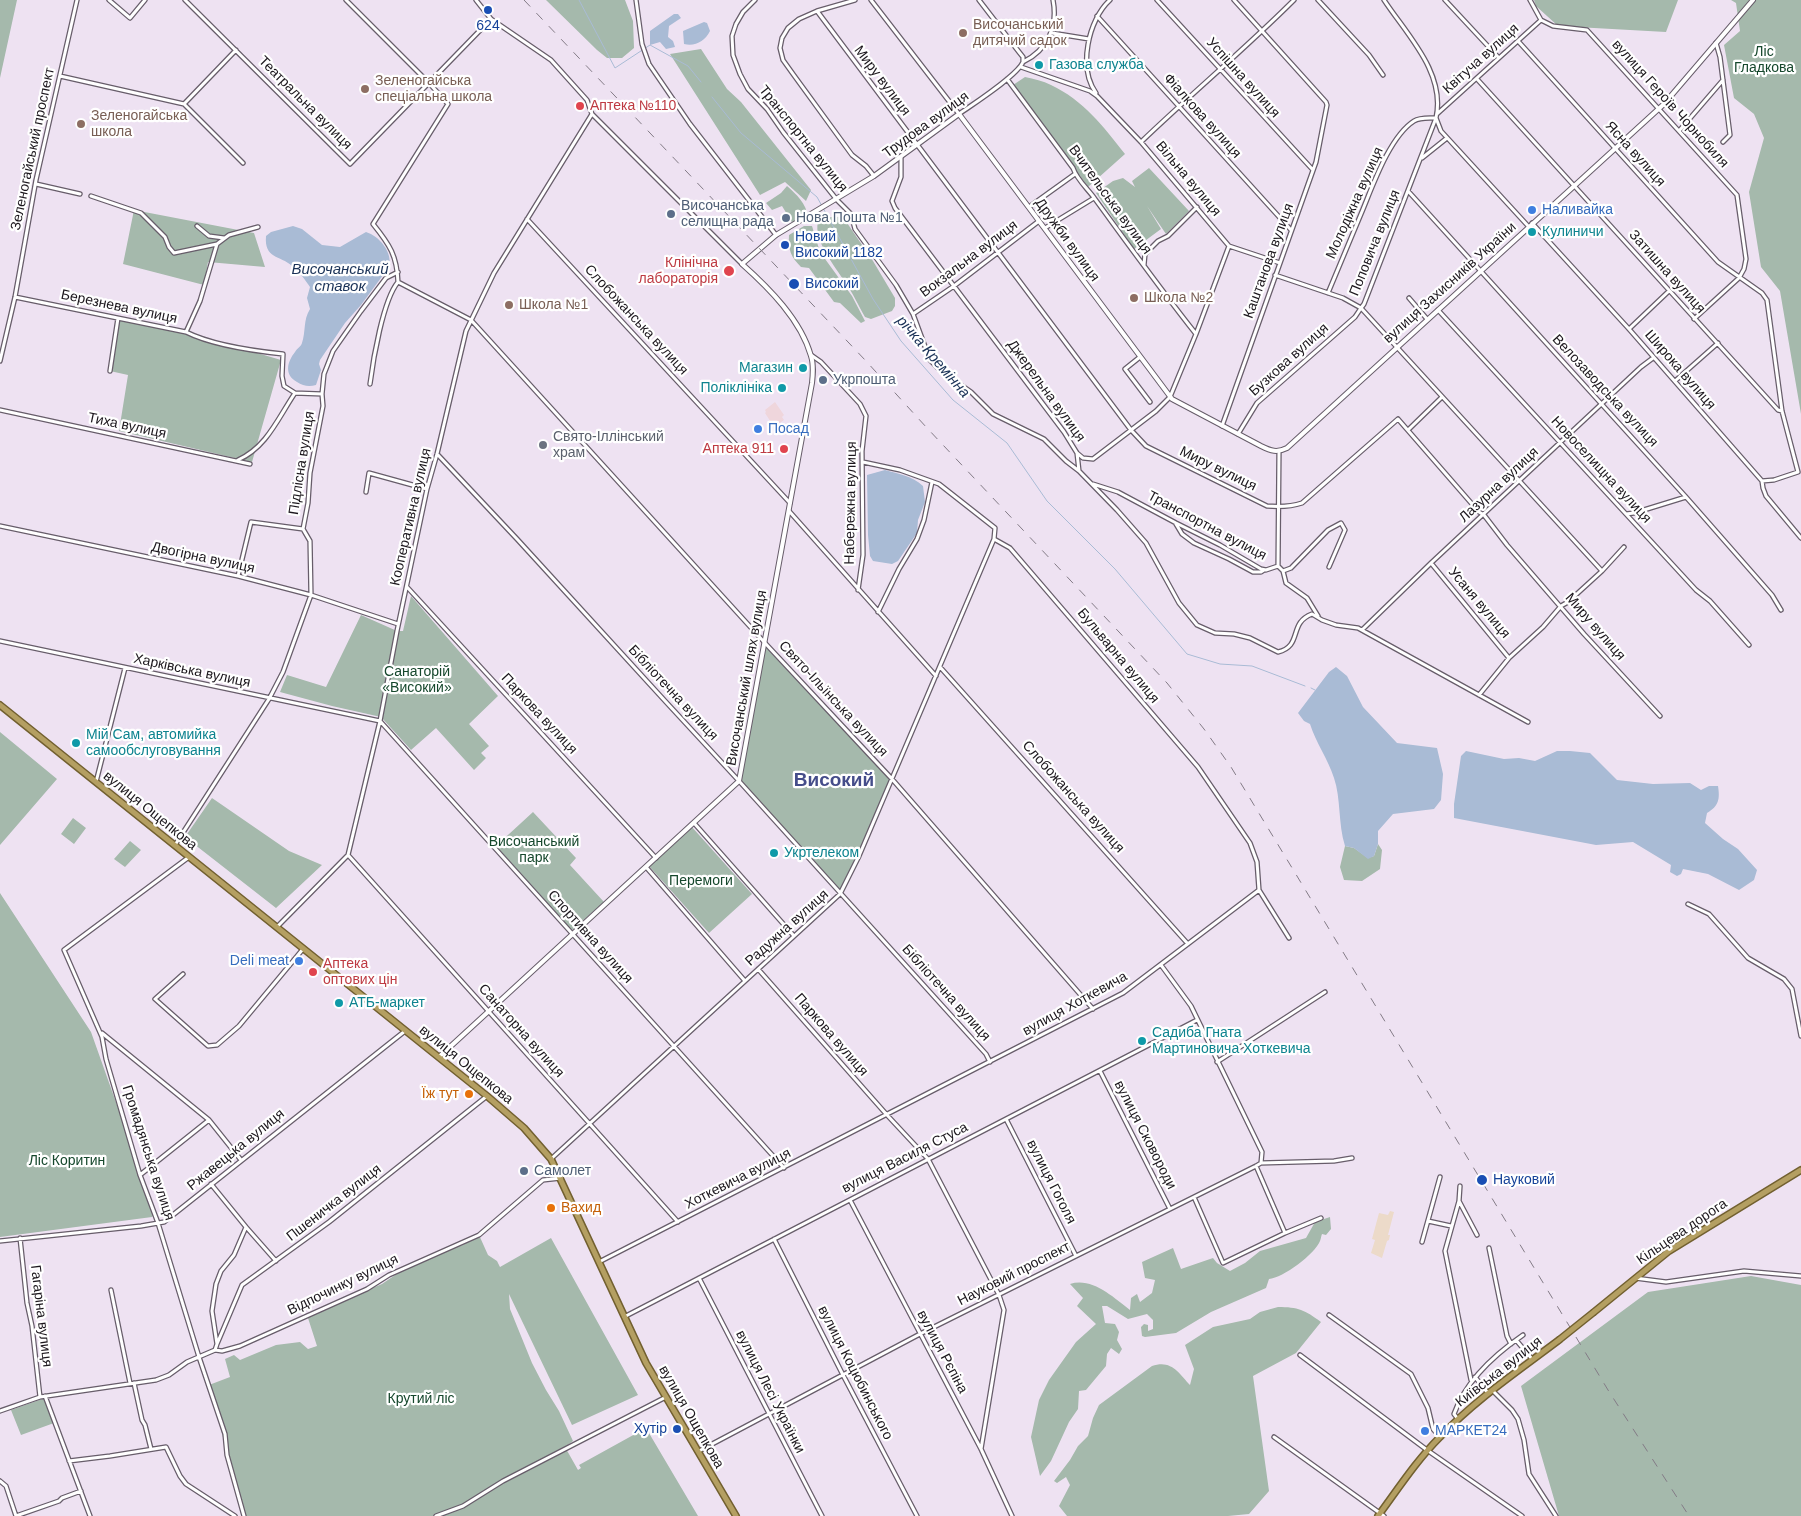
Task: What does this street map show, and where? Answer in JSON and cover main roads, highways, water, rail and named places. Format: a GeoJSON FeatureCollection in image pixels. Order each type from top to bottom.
{"type":"FeatureCollection","features":[{"type":"Feature","properties":{"kind":"highway","name":"вулиця Ощепкова"},"geometry":{"type":"LineString","coordinates":[[0,705],[488,1096],[524,1128],[551,1158],[623,1317],[646,1363],[736,1516]]}},
{"type":"Feature","properties":{"kind":"highway","name":"Кільцева дорога"},"geometry":{"type":"LineString","coordinates":[[1559,1340],[1669,1251],[1801,1170]]}},
{"type":"Feature","properties":{"kind":"highway","name":"Київська вулиця"},"geometry":{"type":"LineString","coordinates":[[1381,1515],[1427,1450],[1458,1419],[1490,1391],[1559,1340]]}},
{"type":"Feature","properties":{"kind":"water"},"geometry":{"type":"Polygon","coordinates":[[[674,14],[678,14],[681,18],[669,26],[668,37],[673,41],[675,47],[666,49],[660,42],[650,45],[650,31],[674,14]]]}},
{"type":"Feature","properties":{"kind":"water"},"geometry":{"type":"Polygon","coordinates":[[[704,22],[707,23],[710,31],[705,38],[696,44],[684,44],[683,31],[704,22]]]}},
{"type":"Feature","properties":{"kind":"water","name":"Височанський ставок"},"geometry":{"type":"Polygon","coordinates":[[[293,226],[302,229],[322,245],[340,247],[366,232],[376,237],[384,245],[390,261],[389,267],[345,323],[320,360],[321,370],[316,385],[311,386],[306,386],[293,379],[288,368],[290,360],[303,339],[306,317],[310,309],[307,298],[310,287],[295,268],[270,253],[266,243],[266,236],[271,232],[293,226]]]}},
{"type":"Feature","properties":{"kind":"water"},"geometry":{"type":"Polygon","coordinates":[[[885,470],[905,476],[923,486],[925,502],[918,520],[917,533],[898,561],[892,564],[873,561],[870,556],[868,535],[867,475],[885,470]]]}},
{"type":"Feature","properties":{"kind":"water"},"geometry":{"type":"Polygon","coordinates":[[[1336,667],[1347,676],[1363,707],[1397,743],[1437,748],[1443,774],[1441,800],[1434,809],[1393,814],[1378,831],[1378,844],[1374,856],[1368,859],[1354,848],[1345,846],[1334,778],[1310,724],[1304,721],[1298,713],[1329,672],[1336,667]]]}},
{"type":"Feature","properties":{"kind":"water"},"geometry":{"type":"Polygon","coordinates":[[[1466,751],[1504,759],[1519,758],[1535,761],[1557,751],[1590,753],[1617,780],[1653,784],[1690,783],[1701,790],[1709,786],[1718,786],[1718,802],[1707,813],[1705,823],[1738,849],[1757,870],[1754,880],[1739,890],[1708,874],[1683,869],[1681,874],[1677,876],[1670,872],[1671,865],[1633,842],[1596,845],[1454,818],[1454,804],[1461,756],[1466,751]]]}},
{"type":"Feature","properties":{"kind":"waterway","name":"річка Кремінна"},"geometry":{"type":"LineString","coordinates":[[579,0],[615,68],[650,45],[688,66],[701,82]]}},
{"type":"Feature","properties":{"kind":"waterway","name":"річка Кремінна"},"geometry":{"type":"LineString","coordinates":[[712,97],[741,133],[817,197],[873,299],[901,341],[953,400],[1007,443],[1047,501],[1115,569],[1187,654],[1220,664],[1252,666],[1305,686]]}},
{"type":"Feature","properties":{"kind":"waterway","name":"річка Кремінна"},"geometry":{"type":"LineString","coordinates":[[1311,688],[1315,690]]}},
{"type":"Feature","properties":{"kind":"railway"},"geometry":{"type":"LineString","coordinates":[[524,0],[866,361],[1167,683],[1204,729],[1231,767],[1608,1390],[1689,1516]]}},
{"type":"Feature","properties":{"kind":"place","name":"624"},"geometry":{"type":"Point","coordinates":[488,10]}},
{"type":"Feature","properties":{"kind":"place","name":"Височанський дитячий садок"},"geometry":{"type":"Point","coordinates":[963,33]}},
{"type":"Feature","properties":{"kind":"place","name":"Газова служба"},"geometry":{"type":"Point","coordinates":[1039,65]}},
{"type":"Feature","properties":{"kind":"place","name":"Зеленогайська спеціальна школа"},"geometry":{"type":"Point","coordinates":[365,89]}},
{"type":"Feature","properties":{"kind":"place","name":"Аптека №110"},"geometry":{"type":"Point","coordinates":[580,106]}},
{"type":"Feature","properties":{"kind":"place","name":"Зеленогайська школа"},"geometry":{"type":"Point","coordinates":[81,124]}},
{"type":"Feature","properties":{"kind":"place","name":"Наливайка"},"geometry":{"type":"Point","coordinates":[1532,210]}},
{"type":"Feature","properties":{"kind":"place","name":"Височанська селищна рада"},"geometry":{"type":"Point","coordinates":[671,214]}},
{"type":"Feature","properties":{"kind":"place","name":"Нова Пошта №1"},"geometry":{"type":"Point","coordinates":[786,218]}},
{"type":"Feature","properties":{"kind":"place","name":"Кулиничи"},"geometry":{"type":"Point","coordinates":[1532,232]}},
{"type":"Feature","properties":{"kind":"place","name":"Новий Високий 1182"},"geometry":{"type":"Point","coordinates":[785,245]}},
{"type":"Feature","properties":{"kind":"place","name":"Клінічна лабораторія"},"geometry":{"type":"Point","coordinates":[729,271]}},
{"type":"Feature","properties":{"kind":"place","name":"Високий"},"geometry":{"type":"Point","coordinates":[794,284]}},
{"type":"Feature","properties":{"kind":"place","name":"Школа №2"},"geometry":{"type":"Point","coordinates":[1134,298]}},
{"type":"Feature","properties":{"kind":"place","name":"Школа №1"},"geometry":{"type":"Point","coordinates":[509,305]}},
{"type":"Feature","properties":{"kind":"place","name":"Магазин"},"geometry":{"type":"Point","coordinates":[803,368]}},
{"type":"Feature","properties":{"kind":"place","name":"Укрпошта"},"geometry":{"type":"Point","coordinates":[823,380]}},
{"type":"Feature","properties":{"kind":"place","name":"Поліклініка"},"geometry":{"type":"Point","coordinates":[782,388]}},
{"type":"Feature","properties":{"kind":"place","name":"Посад"},"geometry":{"type":"Point","coordinates":[758,429]}},
{"type":"Feature","properties":{"kind":"place","name":"Свято-Іллінський храм"},"geometry":{"type":"Point","coordinates":[543,445]}},
{"type":"Feature","properties":{"kind":"place","name":"Аптека 911"},"geometry":{"type":"Point","coordinates":[784,449]}},
{"type":"Feature","properties":{"kind":"place","name":"Мій Сам, автомийка самообслуговування"},"geometry":{"type":"Point","coordinates":[76,743]}},
{"type":"Feature","properties":{"kind":"place","name":"Укртелеком"},"geometry":{"type":"Point","coordinates":[774,853]}},
{"type":"Feature","properties":{"kind":"place","name":"Deli meat"},"geometry":{"type":"Point","coordinates":[299,961]}},
{"type":"Feature","properties":{"kind":"place","name":"Аптека оптових цін"},"geometry":{"type":"Point","coordinates":[313,972]}},
{"type":"Feature","properties":{"kind":"place","name":"АТБ-маркет"},"geometry":{"type":"Point","coordinates":[339,1003]}},
{"type":"Feature","properties":{"kind":"place","name":"Садиба Гната Мартиновича Хоткевича"},"geometry":{"type":"Point","coordinates":[1142,1041]}},
{"type":"Feature","properties":{"kind":"place","name":"Їж тут"},"geometry":{"type":"Point","coordinates":[469,1094]}},
{"type":"Feature","properties":{"kind":"place","name":"Самолет"},"geometry":{"type":"Point","coordinates":[524,1171]}},
{"type":"Feature","properties":{"kind":"place","name":"Науковий"},"geometry":{"type":"Point","coordinates":[1482,1180]}},
{"type":"Feature","properties":{"kind":"place","name":"Вахид"},"geometry":{"type":"Point","coordinates":[551,1208]}},
{"type":"Feature","properties":{"kind":"place","name":"Хутір"},"geometry":{"type":"Point","coordinates":[677,1429]}},
{"type":"Feature","properties":{"kind":"place","name":"МАРКЕТ24"},"geometry":{"type":"Point","coordinates":[1425,1431]}},
{"type":"Feature","properties":{"kind":"district","name":"Високий"},"geometry":{"type":"Point","coordinates":[834,781]}},
{"type":"Feature","properties":{"kind":"park label","name":"Ліс Гладкова"},"geometry":{"type":"Point","coordinates":[1764,60]}},
{"type":"Feature","properties":{"kind":"park label","name":"Санаторій «Високий»"},"geometry":{"type":"Point","coordinates":[417,680]}},
{"type":"Feature","properties":{"kind":"park label","name":"Височанський парк"},"geometry":{"type":"Point","coordinates":[534,850]}},
{"type":"Feature","properties":{"kind":"park label","name":"Перемоги"},"geometry":{"type":"Point","coordinates":[701,881]}},
{"type":"Feature","properties":{"kind":"park label","name":"Ліс Коритин"},"geometry":{"type":"Point","coordinates":[67,1161]}},
{"type":"Feature","properties":{"kind":"park label","name":"Крутий ліс"},"geometry":{"type":"Point","coordinates":[421,1399]}}]}
